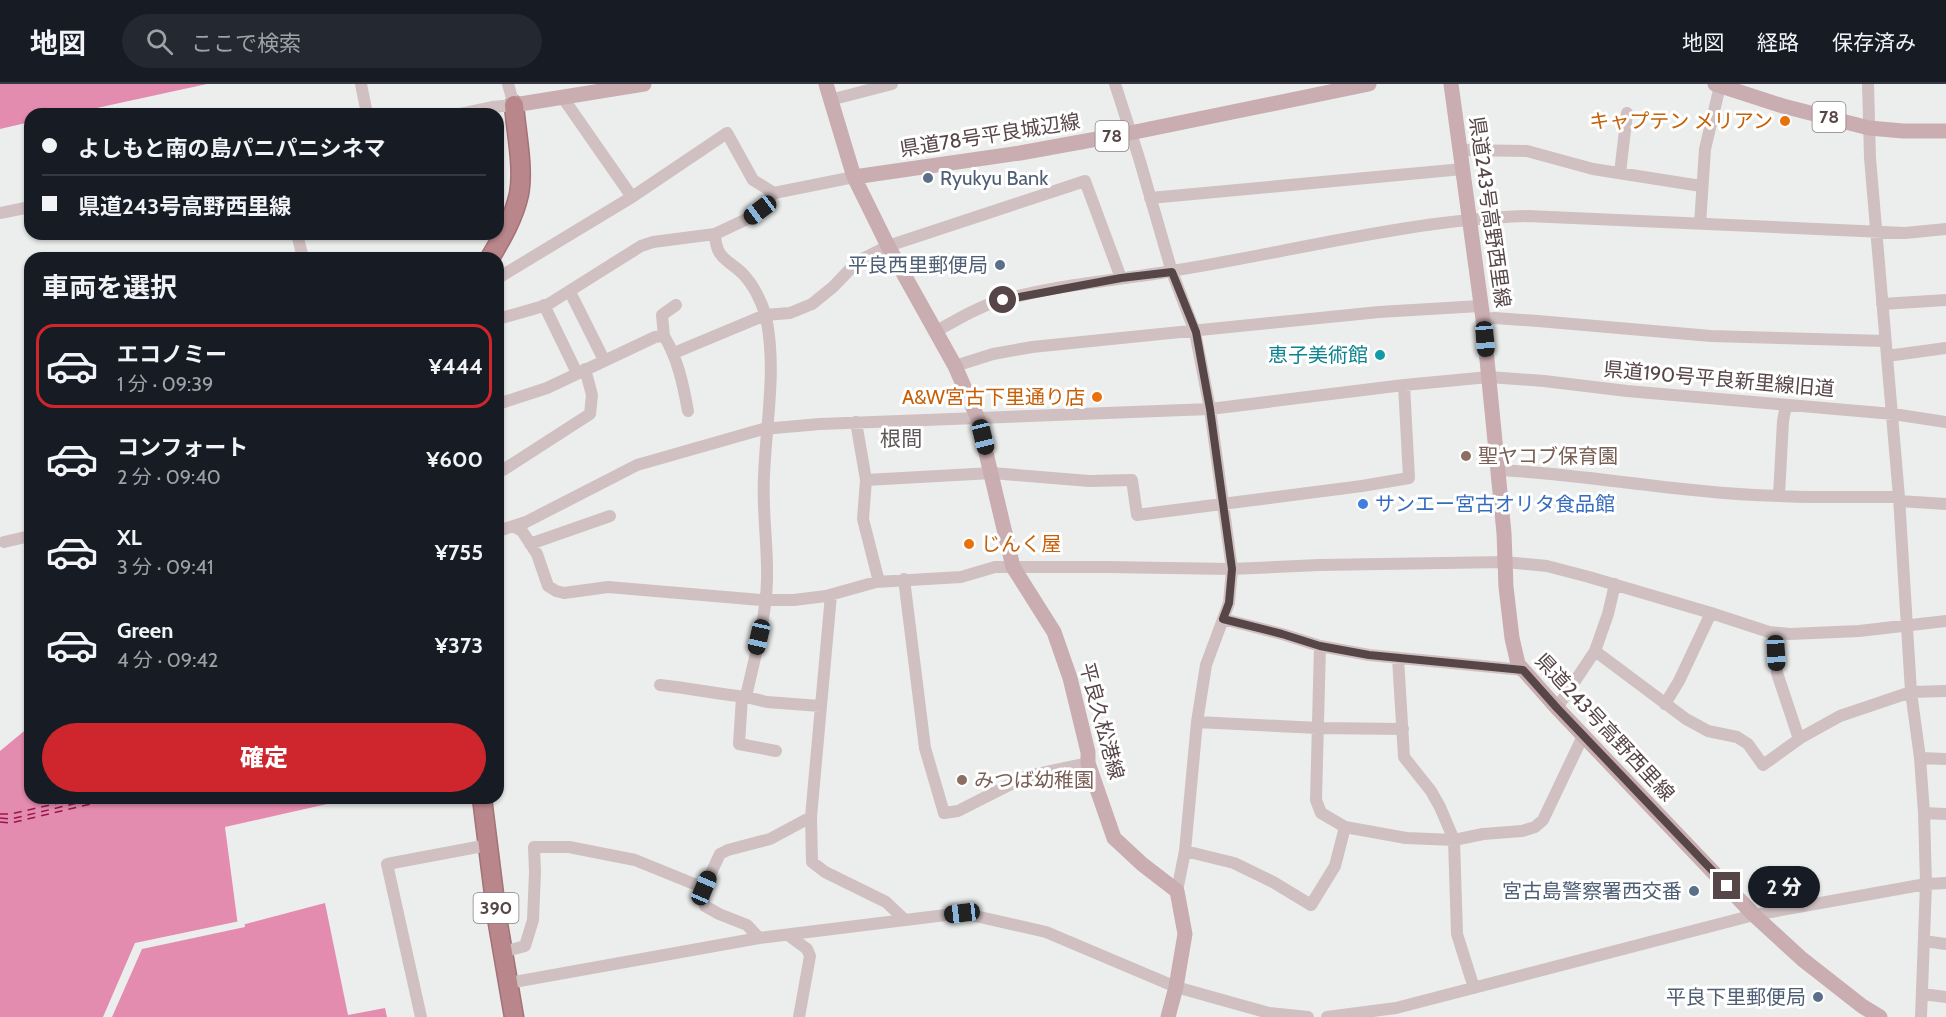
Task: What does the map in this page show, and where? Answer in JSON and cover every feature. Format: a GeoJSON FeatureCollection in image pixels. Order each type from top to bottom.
{"type":"FeatureCollection","features":[{"type":"Feature","properties":{"kind":"highway"},"geometry":{"type":"LineString","coordinates":[[504,236],[519,193],[514,105]]}},
{"type":"Feature","properties":{"kind":"highway","name":"390"},"geometry":{"type":"LineString","coordinates":[[483,804],[513,1017]]}},
{"type":"Feature","properties":{"kind":"main road"},"geometry":{"type":"LineString","coordinates":[[514,105],[644,84]]}},
{"type":"Feature","properties":{"kind":"main road"},"geometry":{"type":"LineString","coordinates":[[825,84],[854,177]]}},
{"type":"Feature","properties":{"kind":"main road","name":"県道78号平良城辺線"},"geometry":{"type":"LineString","coordinates":[[854,177],[1020,153],[1369,84]]}},
{"type":"Feature","properties":{"kind":"main road","name":"県道243号高野西里線"},"geometry":{"type":"LineString","coordinates":[[1451,84],[1482,313],[1512,639],[1518,664],[1754,915],[1802,959],[1862,1006],[1880,1017]]}},
{"type":"Feature","properties":{"kind":"main road","name":"78"},"geometry":{"type":"LineString","coordinates":[[1717,85],[1869,128],[1946,131]]}},
{"type":"Feature","properties":{"kind":"main road","name":"平良久松港線"},"geometry":{"type":"LineString","coordinates":[[854,177],[888,246],[955,366],[978,419],[1013,567],[1054,632],[1070,678],[1088,752],[1088,763],[1114,838],[1142,864],[1177,891]]}},
{"type":"Feature","properties":{"kind":"main road"},"geometry":{"type":"LineString","coordinates":[[1168,1017],[1176,987],[1185,934],[1177,891]]}},
{"type":"Feature","properties":{"kind":"street"},"geometry":{"type":"LineString","coordinates":[[361,84],[366,108]]}},
{"type":"Feature","properties":{"kind":"street"},"geometry":{"type":"LineString","coordinates":[[484,108],[514,105],[508,84]]}},
{"type":"Feature","properties":{"kind":"street"},"geometry":{"type":"LineString","coordinates":[[830,100],[892,84]]}},
{"type":"Feature","properties":{"kind":"street"},"geometry":{"type":"LineString","coordinates":[[1115,84],[1140,158],[1172,272],[1196,332],[1210,409],[1232,569],[1229,603],[1206,665],[1197,722],[1185,852],[1177,891]]}},
{"type":"Feature","properties":{"kind":"street"},"geometry":{"type":"LineString","coordinates":[[1869,84],[1870,158],[1893,414],[1911,692],[1920,758],[1924,813],[1926,884],[1922,1017]]}},
{"type":"Feature","properties":{"kind":"street"},"geometry":{"type":"LineString","coordinates":[[1700,224],[1705,149],[1717,85]]}},
{"type":"Feature","properties":{"kind":"street"},"geometry":{"type":"LineString","coordinates":[[563,98],[632,197]]}},
{"type":"Feature","properties":{"kind":"street"},"geometry":{"type":"LineString","coordinates":[[1620,173],[1627,113]]}},
{"type":"Feature","properties":{"kind":"street"},"geometry":{"type":"LineString","coordinates":[[504,274],[632,197],[727,133],[753,180],[774,193]]}},
{"type":"Feature","properties":{"kind":"street"},"geometry":{"type":"LineString","coordinates":[[1461,150],[1527,151],[1593,169],[1701,186]]}},
{"type":"Feature","properties":{"kind":"street"},"geometry":{"type":"LineString","coordinates":[[1150,198],[1463,169]]}},
{"type":"Feature","properties":{"kind":"street"},"geometry":{"type":"LineString","coordinates":[[504,317],[544,306],[641,246],[653,242],[715,234],[747,219],[760,210],[774,193],[854,177]]}},
{"type":"Feature","properties":{"kind":"street"},"geometry":{"type":"LineString","coordinates":[[674,353],[765,315],[790,313],[812,304],[850,271],[858,261],[888,246],[1085,182],[1121,278]]}},
{"type":"Feature","properties":{"kind":"street"},"geometry":{"type":"LineString","coordinates":[[0,213],[24,208]]}},
{"type":"Feature","properties":{"kind":"street"},"geometry":{"type":"LineString","coordinates":[[936,331],[991,304],[1016,297],[1121,278],[1172,272],[1344,237],[1471,220],[1528,216],[1905,233],[1946,229]]}},
{"type":"Feature","properties":{"kind":"street"},"geometry":{"type":"LineString","coordinates":[[715,234],[716,245],[725,261],[742,273],[757,295],[765,315],[772,359],[762,500],[767,578],[766,600],[744,697],[739,744],[776,751]]}},
{"type":"Feature","properties":{"kind":"street"},"geometry":{"type":"LineString","coordinates":[[570,292],[604,360]]}},
{"type":"Feature","properties":{"kind":"street"},"geometry":{"type":"LineString","coordinates":[[1882,304],[1946,300]]}},
{"type":"Feature","properties":{"kind":"street"},"geometry":{"type":"LineString","coordinates":[[676,305],[662,315],[664,336],[674,353],[683,382],[688,411]]}},
{"type":"Feature","properties":{"kind":"street"},"geometry":{"type":"LineString","coordinates":[[504,469],[590,414],[592,395],[544,306]]}},
{"type":"Feature","properties":{"kind":"street"},"geometry":{"type":"LineString","coordinates":[[955,366],[993,354],[1032,347],[1379,312],[1482,313],[1506,319],[1711,336],[1885,341]]}},
{"type":"Feature","properties":{"kind":"street"},"geometry":{"type":"LineString","coordinates":[[504,402],[547,387],[655,337],[664,336]]}},
{"type":"Feature","properties":{"kind":"street"},"geometry":{"type":"LineString","coordinates":[[1887,356],[1946,348]]}},
{"type":"Feature","properties":{"kind":"street","name":"県道190号平良新里線旧道"},"geometry":{"type":"LineString","coordinates":[[504,529],[526,522],[637,465],[766,429],[855,422],[1210,409],[1489,377],[1893,414],[1946,422]]}},
{"type":"Feature","properties":{"kind":"street"},"geometry":{"type":"LineString","coordinates":[[866,480],[992,473],[1089,481],[1132,480],[1137,516],[1409,478],[1404,385]]}},
{"type":"Feature","properties":{"kind":"street"},"geometry":{"type":"LineString","coordinates":[[1779,495],[1786,405]]}},
{"type":"Feature","properties":{"kind":"street"},"geometry":{"type":"LineString","coordinates":[[855,422],[866,480],[863,519],[879,582]]}},
{"type":"Feature","properties":{"kind":"street"},"geometry":{"type":"LineString","coordinates":[[1498,470],[1570,475],[1704,492],[1899,499],[1946,504]]}},
{"type":"Feature","properties":{"kind":"street"},"geometry":{"type":"LineString","coordinates":[[530,544],[610,516]]}},
{"type":"Feature","properties":{"kind":"street"},"geometry":{"type":"LineString","coordinates":[[513,526],[522,531],[537,554],[548,586],[564,593],[608,587],[766,600],[794,600],[831,595],[879,582],[961,577],[995,567],[1232,569],[1505,562],[1546,566],[1775,633],[1859,631],[1946,621]]}},
{"type":"Feature","properties":{"kind":"street"},"geometry":{"type":"LineString","coordinates":[[4,542],[24,537]]}},
{"type":"Feature","properties":{"kind":"street"},"geometry":{"type":"LineString","coordinates":[[904,579],[925,748],[944,813],[958,811],[1027,776],[1088,763]]}},
{"type":"Feature","properties":{"kind":"street"},"geometry":{"type":"LineString","coordinates":[[1557,708],[1595,651],[1615,585]]}},
{"type":"Feature","properties":{"kind":"street"},"geometry":{"type":"LineString","coordinates":[[831,595],[811,817],[812,862],[825,872],[886,902],[905,920]]}},
{"type":"Feature","properties":{"kind":"street"},"geometry":{"type":"LineString","coordinates":[[1665,704],[1679,681],[1711,613]]}},
{"type":"Feature","properties":{"kind":"street"},"geometry":{"type":"LineString","coordinates":[[1223,619],[1320,646],[1398,658],[1523,670]]}},
{"type":"Feature","properties":{"kind":"street"},"geometry":{"type":"LineString","coordinates":[[1775,633],[1777,673],[1799,739]]}},
{"type":"Feature","properties":{"kind":"street"},"geometry":{"type":"LineString","coordinates":[[1320,646],[1317,807],[1321,813],[1345,827],[1406,838],[1454,840],[1483,834],[1522,831],[1535,827],[1543,820],[1584,736]]}},
{"type":"Feature","properties":{"kind":"street"},"geometry":{"type":"LineString","coordinates":[[1595,651],[1686,719],[1708,731],[1737,737],[1748,744],[1764,765],[1799,739],[1840,716],[1911,692],[1946,691]]}},
{"type":"Feature","properties":{"kind":"street"},"geometry":{"type":"LineString","coordinates":[[1398,658],[1404,757],[1431,791],[1454,840],[1457,934],[1474,988]]}},
{"type":"Feature","properties":{"kind":"street"},"geometry":{"type":"LineString","coordinates":[[660,685],[767,702],[820,706]]}},
{"type":"Feature","properties":{"kind":"street"},"geometry":{"type":"LineString","coordinates":[[1197,722],[1318,728],[1403,729]]}},
{"type":"Feature","properties":{"kind":"street"},"geometry":{"type":"LineString","coordinates":[[1920,758],[1946,759]]}},
{"type":"Feature","properties":{"kind":"street"},"geometry":{"type":"LineString","coordinates":[[1924,813],[1946,814]]}},
{"type":"Feature","properties":{"kind":"street"},"geometry":{"type":"LineString","coordinates":[[759,938],[747,925],[705,906],[702,892],[720,854],[770,838],[811,817]]}},
{"type":"Feature","properties":{"kind":"street"},"geometry":{"type":"LineString","coordinates":[[1185,852],[1234,864],[1273,882],[1311,905],[1335,866],[1345,827]]}},
{"type":"Feature","properties":{"kind":"street"},"geometry":{"type":"LineString","coordinates":[[421,1017],[387,864],[488,845]]}},
{"type":"Feature","properties":{"kind":"street"},"geometry":{"type":"LineString","coordinates":[[503,952],[525,946],[533,920],[534,847],[569,847],[635,860],[704,888]]}},
{"type":"Feature","properties":{"kind":"street"},"geometry":{"type":"LineString","coordinates":[[1328,1017],[1396,1008],[1754,915],[1926,884],[1946,883]]}},
{"type":"Feature","properties":{"kind":"street"},"geometry":{"type":"LineString","coordinates":[[508,983],[759,938],[962,913],[1046,932],[1176,987],[1269,1013],[1308,1017]]}},
{"type":"Feature","properties":{"kind":"street"},"geometry":{"type":"LineString","coordinates":[[788,935],[807,949],[810,957],[799,1017]]}},
{"type":"Feature","properties":{"kind":"street"},"geometry":{"type":"LineString","coordinates":[[1924,941],[1946,944]]}},
{"type":"Feature","properties":{"kind":"street"},"geometry":{"type":"LineString","coordinates":[[1923,994],[1946,997]]}},
{"type":"Feature","properties":{"kind":"shaded area"},"geometry":{"type":"Polygon","coordinates":[[[0,84],[207,84],[97,108],[24,108],[24,123],[0,129],[0,84]]]}},
{"type":"Feature","properties":{"kind":"shaded area"},"geometry":{"type":"Polygon","coordinates":[[[24,731],[24,804],[327,804],[225,827],[238,926],[325,903],[348,1015],[385,1008],[387,1017],[0,1017],[0,751],[24,731]]]}},
{"type":"Feature","properties":{"kind":"pier"},"geometry":{"type":"Polygon","coordinates":[[[244,921],[245,927],[142,949],[112,1017],[103,1017],[135,943],[244,921]]]}},
{"type":"Feature","properties":{"kind":"ferry route"},"geometry":{"type":"LineString","coordinates":[[0,814],[11,814],[54,804]]}},
{"type":"Feature","properties":{"kind":"ferry route"},"geometry":{"type":"LineString","coordinates":[[0,818],[11,819],[73,804]]}},
{"type":"Feature","properties":{"kind":"ferry route"},"geometry":{"type":"LineString","coordinates":[[0,822],[11,823],[91,804]]}},
{"type":"Feature","properties":{"kind":"place","name":"キャプテン メリアン"},"geometry":{"type":"Point","coordinates":[1785,121]}},
{"type":"Feature","properties":{"kind":"place","name":"Ryukyu Bank"},"geometry":{"type":"Point","coordinates":[928,178]}},
{"type":"Feature","properties":{"kind":"place","name":"平良西里郵便局"},"geometry":{"type":"Point","coordinates":[1000,265]}},
{"type":"Feature","properties":{"kind":"place","name":"恵子美術館"},"geometry":{"type":"Point","coordinates":[1380,355]}},
{"type":"Feature","properties":{"kind":"place","name":"A&W宮古下里通り店"},"geometry":{"type":"Point","coordinates":[1097,397]}},
{"type":"Feature","properties":{"kind":"place","name":"聖ヤコブ保育園"},"geometry":{"type":"Point","coordinates":[1466,456]}},
{"type":"Feature","properties":{"kind":"place","name":"サンエー宮古オリタ食品館"},"geometry":{"type":"Point","coordinates":[1363,504]}},
{"type":"Feature","properties":{"kind":"place","name":"じんく屋"},"geometry":{"type":"Point","coordinates":[969,544]}},
{"type":"Feature","properties":{"kind":"place","name":"みつば幼稚園"},"geometry":{"type":"Point","coordinates":[962,780]}},
{"type":"Feature","properties":{"kind":"place","name":"宮古島警察署西交番"},"geometry":{"type":"Point","coordinates":[1694,891]}},
{"type":"Feature","properties":{"kind":"place","name":"平良下里郵便局"},"geometry":{"type":"Point","coordinates":[1818,997]}},
{"type":"Feature","properties":{"kind":"district","name":"根間"},"geometry":{"type":"Point","coordinates":[901,438]}},
{"type":"Feature","properties":{"kind":"route"},"geometry":{"type":"LineString","coordinates":[[1003,300],[1121,278],[1172,272],[1196,332],[1210,409],[1232,569],[1229,603],[1223,619],[1320,646],[1369,655],[1523,670],[1727,886]]}}]}
